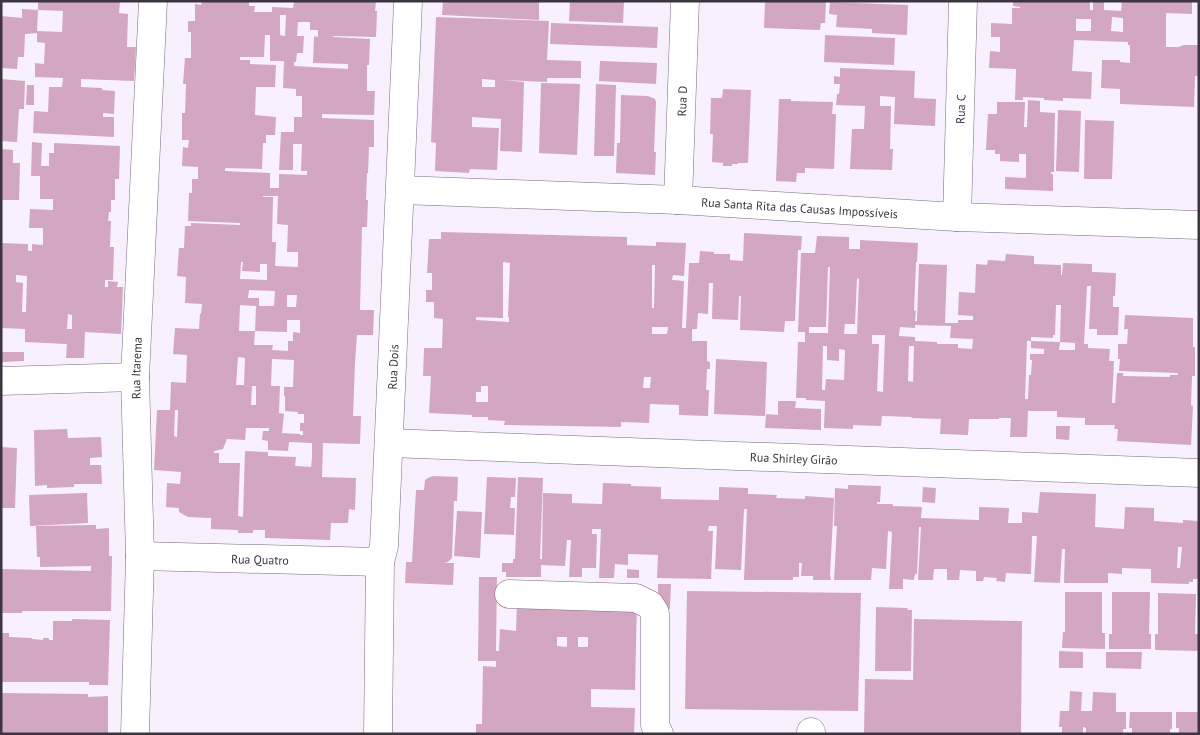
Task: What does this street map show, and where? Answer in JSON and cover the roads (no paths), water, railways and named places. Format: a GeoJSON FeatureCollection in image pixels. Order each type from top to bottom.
{"type":"FeatureCollection","features":[{"type":"Feature","properties":{"kind":"street","name":"Rua Itarema"},"geometry":{"type":"LineString","coordinates":[[135,734],[140,556],[135,377],[154,1]]}},
{"type":"Feature","properties":{"kind":"street","name":"Rua Dois"},"geometry":{"type":"LineString","coordinates":[[378,734],[380,562],[384,546],[390,443],[408,1]]}},
{"type":"Feature","properties":{"kind":"street","name":"Rua D"},"geometry":{"type":"LineString","coordinates":[[678,200],[685,1]]}},
{"type":"Feature","properties":{"kind":"street","name":"Rua C"},"geometry":{"type":"LineString","coordinates":[[957,217],[963,1]]}},
{"type":"Feature","properties":{"kind":"street","name":"Rua Santa Rita das Causas Impossíveis"},"geometry":{"type":"LineString","coordinates":[[401,190],[678,200],[957,217],[1199,225]]}},
{"type":"Feature","properties":{"kind":"street"},"geometry":{"type":"LineString","coordinates":[[1,381],[135,377]]}},
{"type":"Feature","properties":{"kind":"street","name":"Rua Shirley Girão"},"geometry":{"type":"LineString","coordinates":[[390,443],[1199,473]]}},
{"type":"Feature","properties":{"kind":"street","name":"Rua Quatro"},"geometry":{"type":"LineString","coordinates":[[140,556],[380,562]]}},
{"type":"Feature","properties":{"kind":"street"},"geometry":{"type":"LineString","coordinates":[[509,594],[636,598],[650,605],[654,614],[655,725],[659,734]]}}]}
